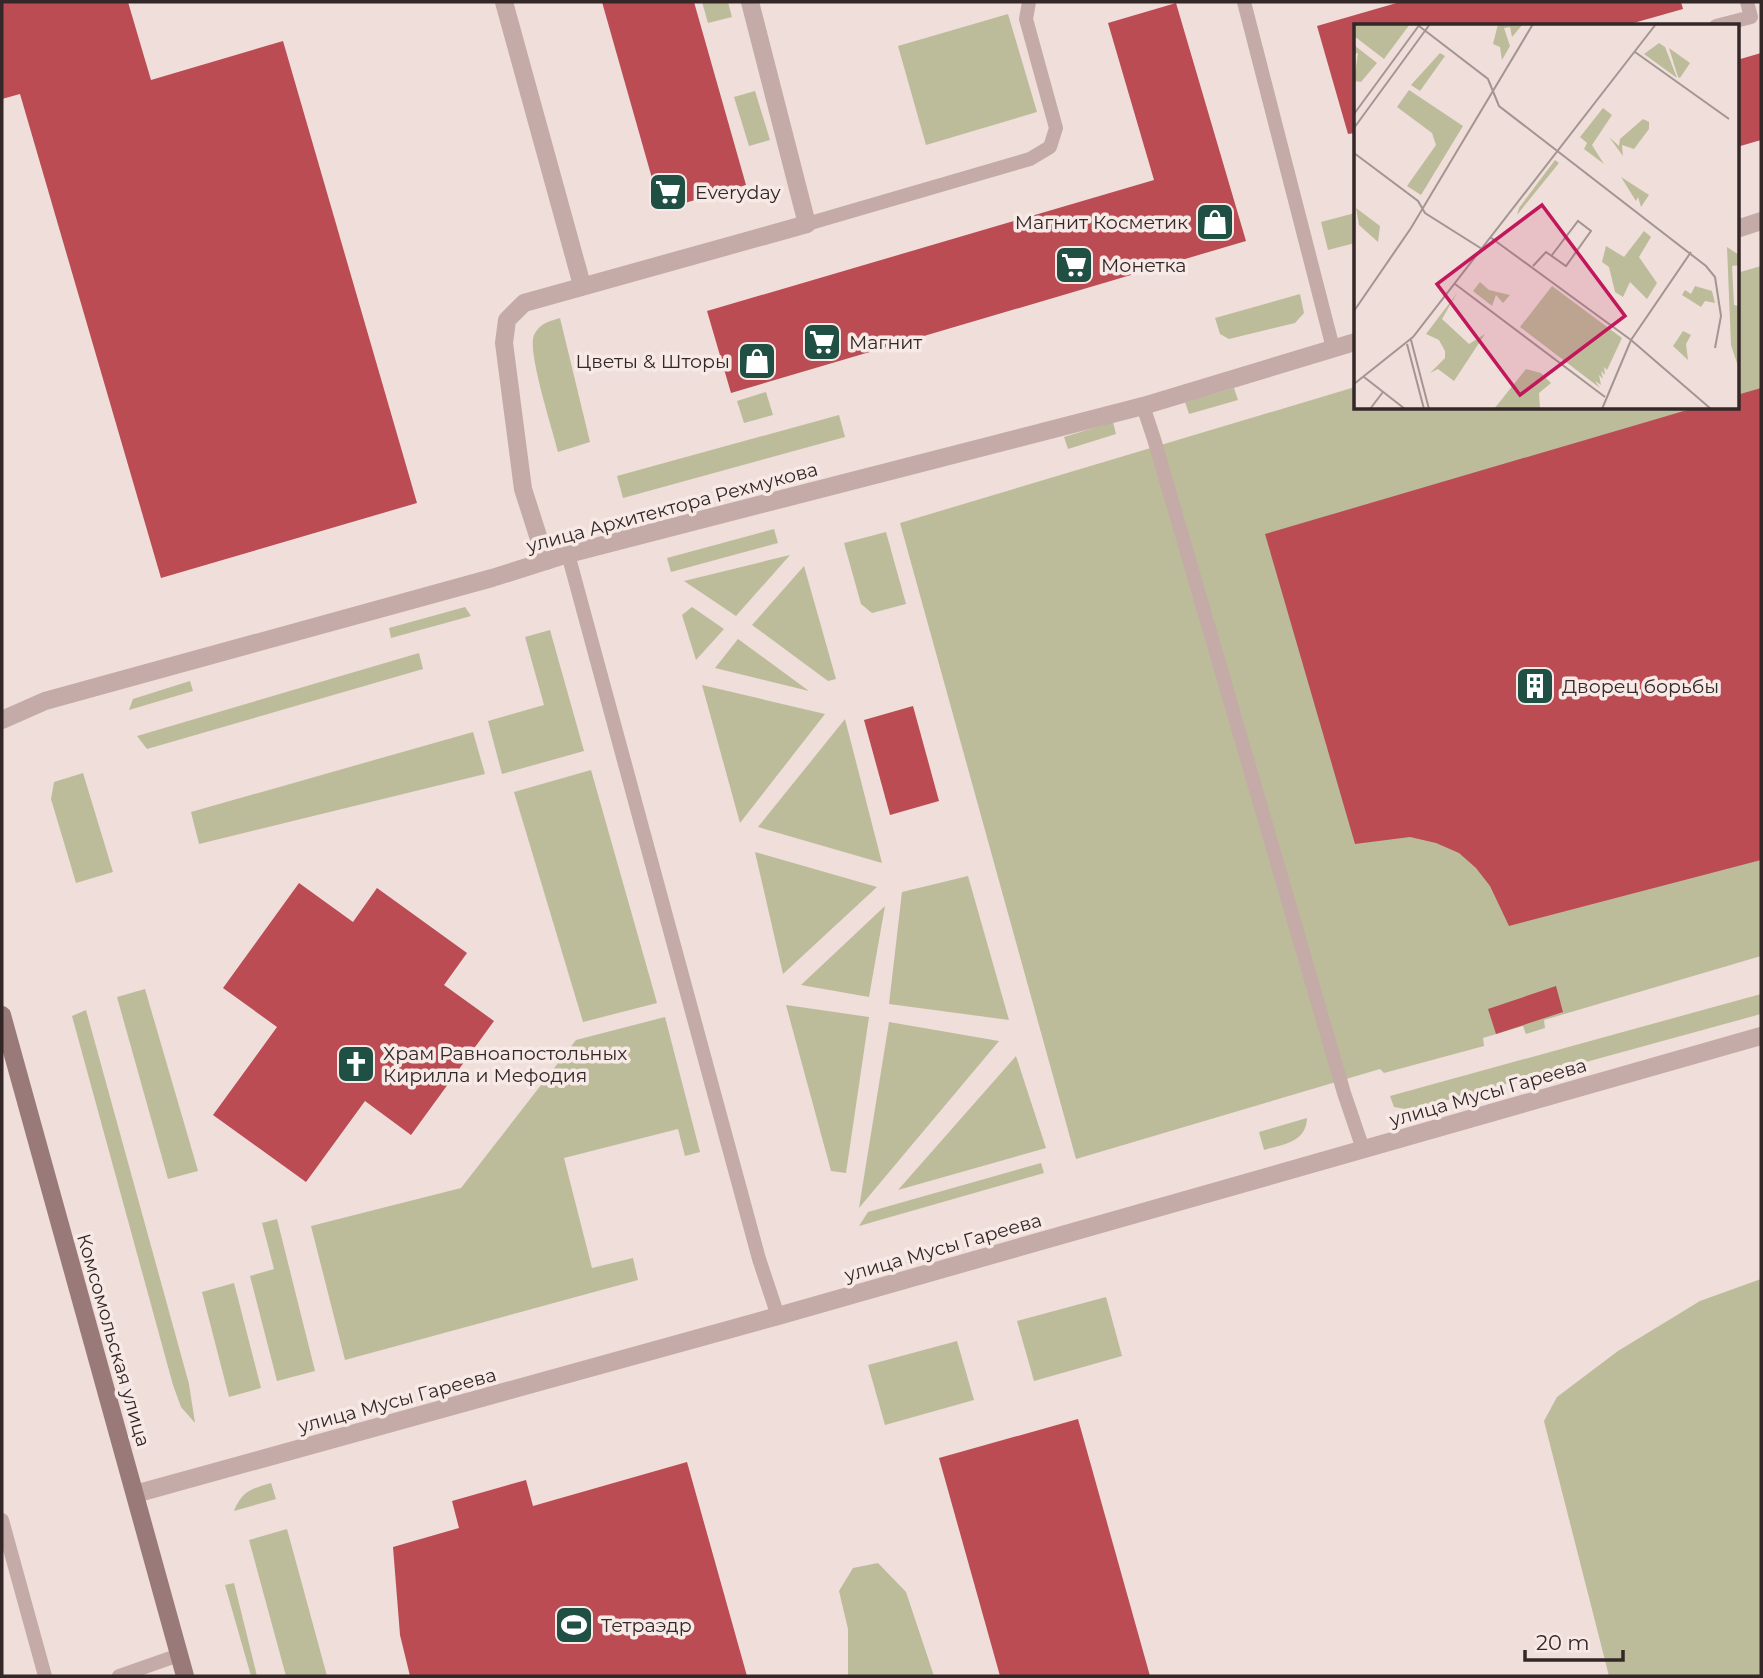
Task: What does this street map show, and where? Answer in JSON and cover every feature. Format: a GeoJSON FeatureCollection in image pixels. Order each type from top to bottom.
{"type":"FeatureCollection","features":[{"type":"Feature","properties":{"kind":"main road","name":"Комсомольская улица"},"geometry":{"type":"LineString","coordinates":[[2,1015],[185,1676]]}},
{"type":"Feature","properties":{"kind":"street"},"geometry":{"type":"LineString","coordinates":[[504,2],[582,285]]}},
{"type":"Feature","properties":{"kind":"street"},"geometry":{"type":"LineString","coordinates":[[545,561],[523,489],[504,343],[508,320],[524,303],[807,223],[750,2]]}},
{"type":"Feature","properties":{"kind":"street"},"geometry":{"type":"LineString","coordinates":[[1738,229],[1761,221]]}},
{"type":"Feature","properties":{"kind":"street","name":"улица Архитектора Рехмукова"},"geometry":{"type":"LineString","coordinates":[[2,720],[45,701],[568,554],[1143,406],[1354,342]]}},
{"type":"Feature","properties":{"kind":"street","name":"улица Мусы Гареева"},"geometry":{"type":"LineString","coordinates":[[135,1494],[778,1316],[1761,1036]]}},
{"type":"Feature","properties":{"kind":"lane"},"geometry":{"type":"LineString","coordinates":[[807,223],[1030,159],[1049,147],[1056,128],[1026,19],[1029,2]]}},
{"type":"Feature","properties":{"kind":"lane"},"geometry":{"type":"LineString","coordinates":[[1244,2],[1333,348]]}},
{"type":"Feature","properties":{"kind":"lane"},"geometry":{"type":"LineString","coordinates":[[1724,24],[1751,17],[1747,2]]}},
{"type":"Feature","properties":{"kind":"lane"},"geometry":{"type":"LineString","coordinates":[[1143,406],[1344,1093],[1363,1149]]}},
{"type":"Feature","properties":{"kind":"lane"},"geometry":{"type":"LineString","coordinates":[[568,554],[759,1259],[778,1316]]}},
{"type":"Feature","properties":{"kind":"lane"},"geometry":{"type":"LineString","coordinates":[[2,1520],[45,1676]]}},
{"type":"Feature","properties":{"kind":"lane"},"geometry":{"type":"LineString","coordinates":[[119,1676],[179,1655]]}},
{"type":"Feature","properties":{"kind":"green space"},"geometry":{"type":"Polygon","coordinates":[[[702,2],[728,2],[732,17],[708,23],[702,2]]]}},
{"type":"Feature","properties":{"kind":"green space"},"geometry":{"type":"Polygon","coordinates":[[[1008,14],[1037,112],[926,145],[898,46],[1008,14]]]}},
{"type":"Feature","properties":{"kind":"green space"},"geometry":{"type":"Polygon","coordinates":[[[755,91],[770,140],[749,146],[734,97],[755,91]]]}},
{"type":"Feature","properties":{"kind":"green space"},"geometry":{"type":"Polygon","coordinates":[[[1354,213],[1354,243],[1328,250],[1321,222],[1354,213]]]}},
{"type":"Feature","properties":{"kind":"green space"},"geometry":{"type":"Polygon","coordinates":[[[1761,266],[1761,956],[1544,1020],[1545,1028],[1526,1034],[1523,1026],[1483,1038],[1484,1046],[1384,1073],[1380,1069],[1076,1159],[900,523],[1354,387],[1354,410],[1738,410],[1738,273],[1761,266]]]}},
{"type":"Feature","properties":{"kind":"green space"},"geometry":{"type":"Polygon","coordinates":[[[1300,294],[1304,313],[1295,323],[1229,339],[1220,334],[1215,318],[1300,294]]]}},
{"type":"Feature","properties":{"kind":"green space"},"geometry":{"type":"Polygon","coordinates":[[[560,318],[590,442],[558,452],[537,374],[533,344],[534,335],[539,328],[560,318]]]}},
{"type":"Feature","properties":{"kind":"green space"},"geometry":{"type":"Polygon","coordinates":[[[1234,388],[1238,400],[1189,414],[1185,402],[1234,388]]]}},
{"type":"Feature","properties":{"kind":"green space"},"geometry":{"type":"Polygon","coordinates":[[[766,392],[773,415],[744,423],[737,401],[766,392]]]}},
{"type":"Feature","properties":{"kind":"green space"},"geometry":{"type":"Polygon","coordinates":[[[839,415],[845,437],[623,498],[617,476],[839,415]]]}},
{"type":"Feature","properties":{"kind":"green space"},"geometry":{"type":"Polygon","coordinates":[[[1113,422],[1116,434],[1068,449],[1064,437],[1113,422]]]}},
{"type":"Feature","properties":{"kind":"green space"},"geometry":{"type":"Polygon","coordinates":[[[774,529],[778,543],[671,572],[667,558],[774,529]]]}},
{"type":"Feature","properties":{"kind":"green space"},"geometry":{"type":"Polygon","coordinates":[[[886,532],[906,604],[872,613],[861,604],[844,543],[886,532]]]}},
{"type":"Feature","properties":{"kind":"green space"},"geometry":{"type":"Polygon","coordinates":[[[790,555],[736,616],[684,581],[790,555]]]}},
{"type":"Feature","properties":{"kind":"green space"},"geometry":{"type":"Polygon","coordinates":[[[804,566],[836,679],[828,681],[752,625],[804,566]]]}},
{"type":"Feature","properties":{"kind":"green space"},"geometry":{"type":"Polygon","coordinates":[[[465,607],[471,616],[391,638],[389,628],[465,607]]]}},
{"type":"Feature","properties":{"kind":"green space"},"geometry":{"type":"Polygon","coordinates":[[[692,607],[724,629],[696,660],[682,615],[692,607]]]}},
{"type":"Feature","properties":{"kind":"green space"},"geometry":{"type":"Polygon","coordinates":[[[550,630],[584,751],[502,774],[488,721],[544,705],[525,637],[550,630]]]}},
{"type":"Feature","properties":{"kind":"green space"},"geometry":{"type":"Polygon","coordinates":[[[738,639],[809,691],[715,668],[738,639]]]}},
{"type":"Feature","properties":{"kind":"green space"},"geometry":{"type":"Polygon","coordinates":[[[419,653],[423,669],[147,749],[137,736],[419,653]]]}},
{"type":"Feature","properties":{"kind":"green space"},"geometry":{"type":"Polygon","coordinates":[[[190,681],[193,691],[129,710],[133,699],[190,681]]]}},
{"type":"Feature","properties":{"kind":"green space"},"geometry":{"type":"Polygon","coordinates":[[[702,685],[825,714],[740,823],[702,685]]]}},
{"type":"Feature","properties":{"kind":"green space"},"geometry":{"type":"Polygon","coordinates":[[[845,719],[882,863],[758,827],[845,719]]]}},
{"type":"Feature","properties":{"kind":"green space"},"geometry":{"type":"Polygon","coordinates":[[[473,732],[485,774],[199,844],[191,812],[473,732]]]}},
{"type":"Feature","properties":{"kind":"green space"},"geometry":{"type":"Polygon","coordinates":[[[591,770],[657,1003],[583,1022],[514,792],[591,770]]]}},
{"type":"Feature","properties":{"kind":"green space"},"geometry":{"type":"Polygon","coordinates":[[[83,773],[113,872],[76,883],[51,799],[54,782],[83,773]]]}},
{"type":"Feature","properties":{"kind":"green space"},"geometry":{"type":"Polygon","coordinates":[[[755,852],[877,887],[783,974],[755,852]]]}},
{"type":"Feature","properties":{"kind":"green space"},"geometry":{"type":"Polygon","coordinates":[[[968,876],[1009,1020],[889,1004],[902,892],[968,876]]]}},
{"type":"Feature","properties":{"kind":"green space"},"geometry":{"type":"Polygon","coordinates":[[[885,906],[869,997],[801,985],[885,906]]]}},
{"type":"Feature","properties":{"kind":"green space"},"geometry":{"type":"Polygon","coordinates":[[[145,989],[198,1171],[168,1179],[117,997],[145,989]]]}},
{"type":"Feature","properties":{"kind":"green space"},"geometry":{"type":"Polygon","coordinates":[[[1761,994],[1761,1014],[1411,1110],[1394,1107],[1390,1096],[1761,994]]]}},
{"type":"Feature","properties":{"kind":"green space"},"geometry":{"type":"Polygon","coordinates":[[[786,1005],[869,1017],[846,1173],[831,1171],[786,1005]]]}},
{"type":"Feature","properties":{"kind":"green space"},"geometry":{"type":"Polygon","coordinates":[[[86,1010],[189,1384],[195,1423],[181,1407],[173,1385],[72,1016],[86,1010]]]}},
{"type":"Feature","properties":{"kind":"green space"},"geometry":{"type":"Polygon","coordinates":[[[665,1017],[700,1152],[685,1156],[678,1129],[564,1158],[592,1268],[633,1258],[638,1280],[345,1360],[311,1226],[461,1188],[576,1040],[665,1017]]]}},
{"type":"Feature","properties":{"kind":"green space"},"geometry":{"type":"Polygon","coordinates":[[[889,1022],[999,1041],[859,1208],[889,1022]]]}},
{"type":"Feature","properties":{"kind":"green space"},"geometry":{"type":"Polygon","coordinates":[[[1016,1056],[1046,1148],[898,1190],[1016,1056]]]}},
{"type":"Feature","properties":{"kind":"green space"},"geometry":{"type":"Polygon","coordinates":[[[1307,1118],[1303,1133],[1298,1138],[1264,1150],[1259,1132],[1307,1118]]]}},
{"type":"Feature","properties":{"kind":"green space"},"geometry":{"type":"Polygon","coordinates":[[[1041,1163],[1044,1173],[859,1226],[868,1212],[1041,1163]]]}},
{"type":"Feature","properties":{"kind":"green space"},"geometry":{"type":"Polygon","coordinates":[[[277,1219],[315,1371],[277,1381],[250,1276],[274,1269],[262,1223],[277,1219]]]}},
{"type":"Feature","properties":{"kind":"green space"},"geometry":{"type":"Polygon","coordinates":[[[1761,1279],[1761,1676],[1609,1676],[1544,1421],[1557,1397],[1618,1351],[1700,1301],[1761,1279]]]}},
{"type":"Feature","properties":{"kind":"green space"},"geometry":{"type":"Polygon","coordinates":[[[234,1283],[261,1388],[229,1397],[202,1292],[234,1283]]]}},
{"type":"Feature","properties":{"kind":"green space"},"geometry":{"type":"Polygon","coordinates":[[[1106,1297],[1122,1356],[1034,1381],[1017,1321],[1106,1297]]]}},
{"type":"Feature","properties":{"kind":"green space"},"geometry":{"type":"Polygon","coordinates":[[[957,1341],[974,1400],[885,1425],[868,1365],[957,1341]]]}},
{"type":"Feature","properties":{"kind":"green space"},"geometry":{"type":"Polygon","coordinates":[[[271,1483],[276,1499],[234,1511],[240,1499],[248,1492],[271,1483]]]}},
{"type":"Feature","properties":{"kind":"green space"},"geometry":{"type":"Polygon","coordinates":[[[287,1529],[327,1676],[286,1676],[249,1540],[287,1529]]]}},
{"type":"Feature","properties":{"kind":"green space"},"geometry":{"type":"Polygon","coordinates":[[[878,1563],[906,1592],[934,1676],[848,1676],[848,1629],[839,1591],[853,1568],[878,1563]]]}},
{"type":"Feature","properties":{"kind":"green space"},"geometry":{"type":"Polygon","coordinates":[[[234,1583],[257,1676],[251,1676],[225,1585],[234,1583]]]}},
{"type":"Feature","properties":{"kind":"building"},"geometry":{"type":"Polygon","coordinates":[[[2,2],[128,2],[151,80],[283,41],[417,503],[161,578],[20,94],[2,99],[2,2]]]}},
{"type":"Feature","properties":{"kind":"building"},"geometry":{"type":"Polygon","coordinates":[[[602,2],[694,2],[746,185],[661,210],[602,2]]]}},
{"type":"Feature","properties":{"kind":"building"},"geometry":{"type":"Polygon","coordinates":[[[1400,2],[1681,2],[1683,9],[1630,24],[1354,24],[1354,133],[1348,134],[1317,26],[1400,2]]]}},
{"type":"Feature","properties":{"kind":"building"},"geometry":{"type":"Polygon","coordinates":[[[1176,3],[1246,241],[731,393],[707,311],[1154,180],[1108,23],[1176,3]]]}},
{"type":"Feature","properties":{"kind":"building"},"geometry":{"type":"Polygon","coordinates":[[[1761,53],[1761,140],[1738,147],[1738,60],[1761,53]]]}},
{"type":"Feature","properties":{"kind":"building","name":"Дворец борьбы"},"geometry":{"type":"Polygon","coordinates":[[[1761,388],[1761,860],[1509,926],[1490,886],[1476,868],[1459,853],[1436,843],[1410,837],[1355,844],[1265,534],[1687,410],[1738,410],[1738,395],[1761,388]]]}},
{"type":"Feature","properties":{"kind":"building"},"geometry":{"type":"Polygon","coordinates":[[[913,706],[939,801],[890,815],[864,720],[913,706]]]}},
{"type":"Feature","properties":{"kind":"building","name":"Храм Равноапостольных Кирилла и Мефодия"},"geometry":{"type":"Polygon","coordinates":[[[299,883],[353,922],[377,888],[467,953],[444,985],[494,1021],[411,1135],[365,1101],[306,1182],[213,1115],[277,1027],[223,988],[299,883]]]}},
{"type":"Feature","properties":{"kind":"building"},"geometry":{"type":"Polygon","coordinates":[[[1556,986],[1563,1012],[1496,1034],[1488,1009],[1556,986]]]}},
{"type":"Feature","properties":{"kind":"building"},"geometry":{"type":"Polygon","coordinates":[[[1078,1419],[1150,1676],[1000,1676],[939,1458],[1078,1419]]]}},
{"type":"Feature","properties":{"kind":"building"},"geometry":{"type":"Polygon","coordinates":[[[687,1462],[747,1676],[410,1676],[400,1635],[393,1547],[459,1528],[452,1501],[526,1480],[533,1506],[687,1462]]]}},
{"type":"Feature","properties":{"kind":"place","name":"Everyday"},"geometry":{"type":"Point","coordinates":[668,192]}},
{"type":"Feature","properties":{"kind":"place","name":"Магнит Косметик"},"geometry":{"type":"Point","coordinates":[1215,222]}},
{"type":"Feature","properties":{"kind":"place","name":"Монетка"},"geometry":{"type":"Point","coordinates":[1074,265]}},
{"type":"Feature","properties":{"kind":"place","name":"Магнит"},"geometry":{"type":"Point","coordinates":[822,342]}},
{"type":"Feature","properties":{"kind":"place","name":"Цветы & Шторы"},"geometry":{"type":"Point","coordinates":[757,361]}},
{"type":"Feature","properties":{"kind":"place","name":"Дворец борьбы"},"geometry":{"type":"Point","coordinates":[1535,686]}},
{"type":"Feature","properties":{"kind":"place","name":"Храм Равноапостольных Кирилла и Мефодия"},"geometry":{"type":"Point","coordinates":[356,1064]}},
{"type":"Feature","properties":{"kind":"place","name":"Тетраэдр"},"geometry":{"type":"Point","coordinates":[574,1625]}}]}
